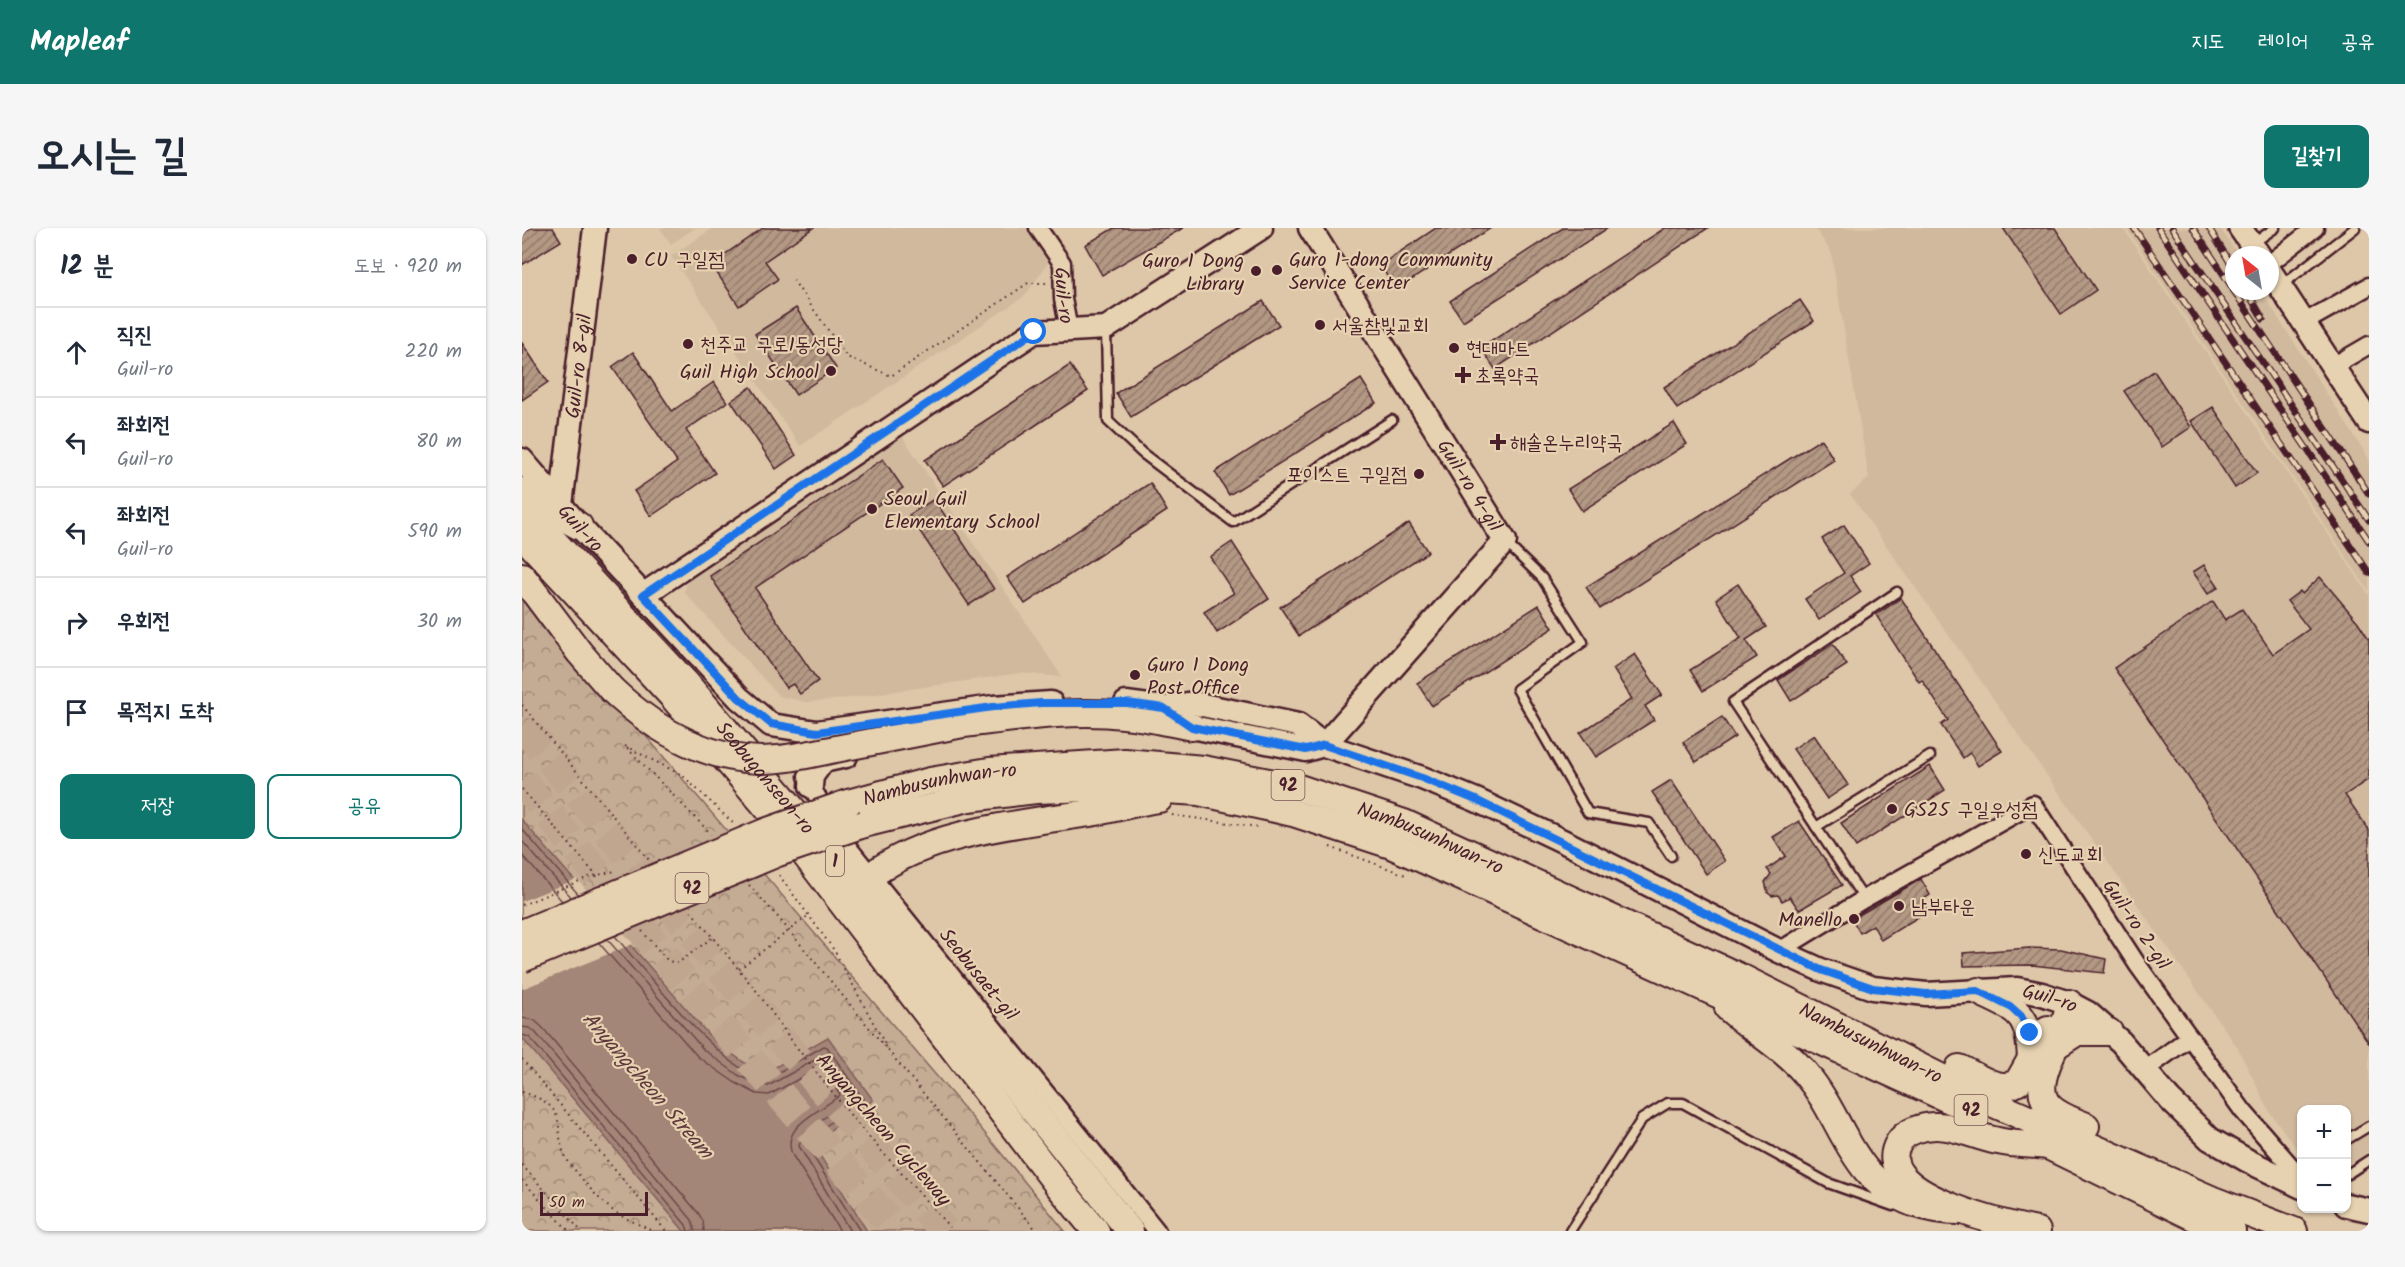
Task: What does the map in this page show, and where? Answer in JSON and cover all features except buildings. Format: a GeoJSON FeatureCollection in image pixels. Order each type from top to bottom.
{"type":"FeatureCollection","features":[{"type":"Feature","properties":{"kind":"main road","name":"Guil-ro 8-gil"},"geometry":{"type":"LineString","coordinates":[[561,505],[595,228]]}},
{"type":"Feature","properties":{"kind":"main road"},"geometry":{"type":"LineString","coordinates":[[1069,330],[1106,328],[1262,228]]}},
{"type":"Feature","properties":{"kind":"main road","name":"Guil-ro 4-gil"},"geometry":{"type":"LineString","coordinates":[[1310,228],[1505,541],[1324,745]]}},
{"type":"Feature","properties":{"kind":"main road"},"geometry":{"type":"LineString","coordinates":[[2279,285],[2366,411]]}},
{"type":"Feature","properties":{"kind":"main road","name":"Guil-ro"},"geometry":{"type":"LineString","coordinates":[[643,595],[1034,332],[1069,330]]}},
{"type":"Feature","properties":{"kind":"main road","name":"Guil-ro"},"geometry":{"type":"LineString","coordinates":[[522,460],[579,526],[739,698],[771,724],[817,732],[993,707],[1041,703],[1127,703],[1164,708],[1193,703],[1298,725],[1324,745],[1422,778],[1476,800],[1821,970],[1873,988],[1926,994],[2017,989],[2069,1003],[2088,1013],[2121,1042],[2170,1100],[2210,1139],[2250,1162],[2297,1178]]}},
{"type":"Feature","properties":{"kind":"main road"},"geometry":{"type":"LineString","coordinates":[[522,491],[546,508],[579,526]]}},
{"type":"Feature","properties":{"kind":"main road","name":"Seobuganseon-ro"},"geometry":{"type":"LineString","coordinates":[[522,507],[685,682],[801,819],[1130,1231]]}},
{"type":"Feature","properties":{"kind":"main road","name":"Seobuganseon-ro"},"geometry":{"type":"LineString","coordinates":[[522,535],[672,696],[787,831],[1057,1184],[1096,1231]]}},
{"type":"Feature","properties":{"kind":"main road"},"geometry":{"type":"LineString","coordinates":[[522,576],[579,652],[611,688],[648,722],[677,738],[708,750],[740,757],[777,760],[963,724],[1079,714],[1123,715],[1192,727]]}},
{"type":"Feature","properties":{"kind":"main road","name":"Guil-ro"},"geometry":{"type":"LineString","coordinates":[[1164,708],[1192,727],[1306,750],[1324,745]]}},
{"type":"Feature","properties":{"kind":"main road"},"geometry":{"type":"LineString","coordinates":[[771,724],[803,758]]}},
{"type":"Feature","properties":{"kind":"main road"},"geometry":{"type":"LineString","coordinates":[[811,786],[812,776],[823,761],[962,734],[1070,725],[1192,727]]}},
{"type":"Feature","properties":{"kind":"main road","name":"Nambusunhwan-ro"},"geometry":{"type":"LineString","coordinates":[[522,933],[765,832],[848,802],[930,782],[989,771],[1125,762],[1203,770],[1299,788],[1404,822],[1740,977],[1992,1103],[2213,1200],[2294,1231]]}},
{"type":"Feature","properties":{"kind":"main road","name":"Nambusunhwan-ro"},"geometry":{"type":"LineString","coordinates":[[522,959],[778,853],[864,824],[969,798],[1036,790],[1115,787],[1199,792],[1293,813],[1391,844],[1709,991],[1814,1036],[2202,1221],[2232,1231]]}},
{"type":"Feature","properties":{"kind":"main road"},"geometry":{"type":"LineString","coordinates":[[872,875],[892,860],[972,832],[1199,792]]}},
{"type":"Feature","properties":{"kind":"main road"},"geometry":{"type":"LineString","coordinates":[[1709,991],[1741,1021],[1785,1052],[1804,1072],[1821,1095],[1858,1161],[1873,1180],[1897,1197],[2037,1231]]}},
{"type":"Feature","properties":{"kind":"main road"},"geometry":{"type":"LineString","coordinates":[[1978,991],[2012,1008],[2021,1016],[2030,1033],[2031,1059]]}},
{"type":"Feature","properties":{"kind":"main road"},"geometry":{"type":"LineString","coordinates":[[1854,1032],[1900,1042],[2003,1087],[2018,1082],[2055,1017],[2069,1003]]}},
{"type":"Feature","properties":{"kind":"main road"},"geometry":{"type":"LineString","coordinates":[[2069,1003],[2066,1022],[2042,1083],[2048,1106],[2171,1166],[2213,1200]]}},
{"type":"Feature","properties":{"kind":"main road"},"geometry":{"type":"LineString","coordinates":[[2055,1046],[2076,1032],[2109,1032]]}},
{"type":"Feature","properties":{"kind":"main road"},"geometry":{"type":"LineString","coordinates":[[1951,1211],[1905,1180],[1900,1171],[1895,1154],[1898,1144],[1910,1132],[1936,1126],[1998,1141],[2048,1146]]}},
{"type":"Feature","properties":{"kind":"main road"},"geometry":{"type":"LineString","coordinates":[[2351,1194],[2369,1197]]}},
{"type":"Feature","properties":{"kind":"main road"},"geometry":{"type":"LineString","coordinates":[[2351,1206],[2369,1210]]}},
{"type":"Feature","properties":{"kind":"street","name":"Guil-ro"},"geometry":{"type":"LineString","coordinates":[[1038,228],[1062,263],[1063,299],[1069,330]]}},
{"type":"Feature","properties":{"kind":"street"},"geometry":{"type":"LineString","coordinates":[[2279,255],[2315,228]]}},
{"type":"Feature","properties":{"kind":"street"},"geometry":{"type":"LineString","coordinates":[[2305,322],[2369,286]]}},
{"type":"Feature","properties":{"kind":"street"},"geometry":{"type":"LineString","coordinates":[[2333,366],[2369,345]]}},
{"type":"Feature","properties":{"kind":"street"},"geometry":{"type":"LineString","coordinates":[[803,758],[807,742],[817,732]]}},
{"type":"Feature","properties":{"kind":"street","name":"Seobusaet-gil"},"geometry":{"type":"LineString","coordinates":[[803,758],[811,786],[844,842],[1157,1231]]}},
{"type":"Feature","properties":{"kind":"street","name":"Guil-ro 2-gil"},"geometry":{"type":"LineString","coordinates":[[1779,951],[1864,899],[2033,804],[2137,964],[2243,1111],[2297,1177]]}},
{"type":"Feature","properties":{"kind":"street"},"geometry":{"type":"LineString","coordinates":[[2145,1070],[2190,1037]]}},
{"type":"Feature","properties":{"kind":"lane"},"geometry":{"type":"LineString","coordinates":[[2250,242],[2275,228]]}},
{"type":"Feature","properties":{"kind":"lane"},"geometry":{"type":"LineString","coordinates":[[2279,276],[2355,228]]}},
{"type":"Feature","properties":{"kind":"lane"},"geometry":{"type":"LineString","coordinates":[[1106,328],[1108,421],[1142,453],[1233,522],[1392,420]]}},
{"type":"Feature","properties":{"kind":"lane"},"geometry":{"type":"LineString","coordinates":[[1505,541],[1542,578],[1583,642],[1517,689],[1588,813],[1649,823],[1671,856]]}},
{"type":"Feature","properties":{"kind":"lane"},"geometry":{"type":"LineString","coordinates":[[1864,899],[1733,702],[1897,592]]}},
{"type":"Feature","properties":{"kind":"lane"},"geometry":{"type":"LineString","coordinates":[[1816,827],[1930,756]]}},
{"type":"Feature","properties":{"kind":"lane"},"geometry":{"type":"LineString","coordinates":[[1570,1231],[1642,1119],[1657,1108],[1676,1103],[1683,1103],[1828,1183],[1904,1210],[1928,1215],[1951,1211]]}},
{"type":"Feature","properties":{"kind":"lane"},"geometry":{"type":"LineString","coordinates":[[2351,1137],[2369,1126]]}},
{"type":"Feature","properties":{"kind":"lane"},"geometry":{"type":"LineString","coordinates":[[2351,1172],[2369,1160]]}},
{"type":"Feature","properties":{"kind":"path"},"geometry":{"type":"LineString","coordinates":[[794,280],[846,357],[891,376],[1028,283],[1063,282]]}},
{"type":"Feature","properties":{"kind":"path"},"geometry":{"type":"LineString","coordinates":[[711,834],[625,746],[682,775],[739,830]]}},
{"type":"Feature","properties":{"kind":"path"},"geometry":{"type":"LineString","coordinates":[[522,789],[603,885]]}},
{"type":"Feature","properties":{"kind":"path"},"geometry":{"type":"LineString","coordinates":[[1166,815],[1258,827]]}},
{"type":"Feature","properties":{"kind":"path"},"geometry":{"type":"LineString","coordinates":[[1322,845],[1414,878]]}},
{"type":"Feature","properties":{"kind":"path"},"geometry":{"type":"LineString","coordinates":[[775,870],[834,950],[890,1054]]}},
{"type":"Feature","properties":{"kind":"path"},"geometry":{"type":"LineString","coordinates":[[748,884],[789,930],[1037,1231]]}},
{"type":"Feature","properties":{"kind":"path"},"geometry":{"type":"LineString","coordinates":[[739,969],[808,915]]}},
{"type":"Feature","properties":{"kind":"path"},"geometry":{"type":"LineString","coordinates":[[642,931],[668,961],[678,963],[712,937]]}},
{"type":"Feature","properties":{"kind":"path","name":"Anyangcheon Cycleway"},"geometry":{"type":"LineString","coordinates":[[794,1044],[860,1127],[953,1231]]}},
{"type":"Feature","properties":{"kind":"path"},"geometry":{"type":"LineString","coordinates":[[522,1059],[666,1231]]}},
{"type":"Feature","properties":{"kind":"path"},"geometry":{"type":"LineString","coordinates":[[522,1092],[547,1104],[557,1114],[562,1149],[568,1161],[598,1196],[613,1211],[652,1231]]}},
{"type":"Feature","properties":{"kind":"path"},"geometry":{"type":"LineString","coordinates":[[522,1165],[581,1231]]}},
{"type":"Feature","properties":{"kind":"path"},"geometry":{"type":"LineString","coordinates":[[522,1180],[569,1231]]}},
{"type":"Feature","properties":{"kind":"shaded area"},"geometry":{"type":"Polygon","coordinates":[[[660,228],[695,228],[671,244],[660,228]]]}},
{"type":"Feature","properties":{"kind":"shaded area","name":"Guil High School"},"geometry":{"type":"Polygon","coordinates":[[[713,228],[1033,228],[1052,257],[1025,296],[800,446],[671,256],[713,228]]]}},
{"type":"Feature","properties":{"kind":"shaded area"},"geometry":{"type":"Polygon","coordinates":[[[1815,228],[2123,228],[2369,595],[2369,1151],[2351,1162],[2351,1105],[2297,1105],[2297,1149],[2271,1114],[2237,1047],[1850,494],[1869,478],[1831,252],[1815,228]]]}},
{"type":"Feature","properties":{"kind":"shaded area"},"geometry":{"type":"Polygon","coordinates":[[[2126,228],[2220,228],[2232,246],[2225,246],[2225,300],[2267,300],[2369,459],[2369,591],[2126,228]]]}},
{"type":"Feature","properties":{"kind":"shaded area","name":"Seoul Guil Elementary School"},"geometry":{"type":"Polygon","coordinates":[[[902,436],[1062,677],[1020,673],[835,700],[806,702],[779,696],[684,592],[688,581],[902,436]]]}},
{"type":"Feature","properties":{"kind":"green space"},"geometry":{"type":"Polygon","coordinates":[[[522,591],[969,1114],[1065,1231],[522,1231],[522,591]]]}},
{"type":"Feature","properties":{"kind":"water","name":"Anyangcheon Stream"},"geometry":{"type":"Polygon","coordinates":[[[522,820],[714,1041],[745,1063],[765,1073],[828,1037],[873,1100],[812,1143],[867,1231],[684,1231],[522,1038],[522,820]]]}},
{"type":"Feature","properties":{"kind":"pier"},"geometry":{"type":"Polygon","coordinates":[[[577,879],[633,944],[522,989],[522,901],[577,879]]]}},
{"type":"Feature","properties":{"kind":"tunnel"},"geometry":{"type":"LineString","coordinates":[[522,725],[729,978],[944,1231]]}},
{"type":"Feature","properties":{"kind":"tunnel"},"geometry":{"type":"LineString","coordinates":[[522,781],[721,1026],[897,1231]]}},
{"type":"Feature","properties":{"kind":"railway"},"geometry":{"type":"LineString","coordinates":[[2134,228],[2369,573]]}},
{"type":"Feature","properties":{"kind":"railway"},"geometry":{"type":"LineString","coordinates":[[2158,228],[2369,541]]}},
{"type":"Feature","properties":{"kind":"railway"},"geometry":{"type":"LineString","coordinates":[[2172,228],[2369,520]]}},
{"type":"Feature","properties":{"kind":"railway"},"geometry":{"type":"LineString","coordinates":[[2193,228],[2225,276]]}},
{"type":"Feature","properties":{"kind":"railway"},"geometry":{"type":"LineString","coordinates":[[2209,228],[2225,254]]}},
{"type":"Feature","properties":{"kind":"railway"},"geometry":{"type":"LineString","coordinates":[[2240,300],[2369,494]]}},
{"type":"Feature","properties":{"kind":"railway"},"geometry":{"type":"LineString","coordinates":[[2252,300],[2263,319]]}},
{"type":"Feature","properties":{"kind":"place","name":"CU 구일점"},"geometry":{"type":"Point","coordinates":[632,259]}},
{"type":"Feature","properties":{"kind":"place","name":"Guro 1-dong Community Service Center"},"geometry":{"type":"Point","coordinates":[1277,270]}},
{"type":"Feature","properties":{"kind":"place","name":"Guro 1 Dong Library"},"geometry":{"type":"Point","coordinates":[1256,271]}},
{"type":"Feature","properties":{"kind":"place","name":"서울참빛교회"},"geometry":{"type":"Point","coordinates":[1320,325]}},
{"type":"Feature","properties":{"kind":"place","name":"천주교 구로1동성당"},"geometry":{"type":"Point","coordinates":[688,344]}},
{"type":"Feature","properties":{"kind":"place","name":"현대마트"},"geometry":{"type":"Point","coordinates":[1454,348]}},
{"type":"Feature","properties":{"kind":"place","name":"Guil High School"},"geometry":{"type":"Point","coordinates":[831,371]}},
{"type":"Feature","properties":{"kind":"place","name":"초록약국"},"geometry":{"type":"Point","coordinates":[1463,375]}},
{"type":"Feature","properties":{"kind":"place","name":"해솔온누리약국"},"geometry":{"type":"Point","coordinates":[1498,442]}},
{"type":"Feature","properties":{"kind":"place","name":"포이스트 구일점"},"geometry":{"type":"Point","coordinates":[1419,474]}},
{"type":"Feature","properties":{"kind":"place","name":"Seoul Guil Elementary School"},"geometry":{"type":"Point","coordinates":[872,509]}},
{"type":"Feature","properties":{"kind":"place","name":"Guro 1 Dong Post Office"},"geometry":{"type":"Point","coordinates":[1135,675]}},
{"type":"Feature","properties":{"kind":"place","name":"GS25 구일우성점"},"geometry":{"type":"Point","coordinates":[1892,809]}},
{"type":"Feature","properties":{"kind":"place","name":"신도교회"},"geometry":{"type":"Point","coordinates":[2026,854]}},
{"type":"Feature","properties":{"kind":"place","name":"남부타운"},"geometry":{"type":"Point","coordinates":[1899,906]}},
{"type":"Feature","properties":{"kind":"place","name":"Manello"},"geometry":{"type":"Point","coordinates":[1854,919]}},
{"type":"Feature","properties":{"kind":"route"},"geometry":{"type":"LineString","coordinates":[[1034,332],[643,595],[739,698],[771,724],[817,732],[993,707],[1041,703],[1127,703],[1164,708],[1192,727],[1306,750],[1324,745],[1422,778],[1476,800],[1821,970],[1873,988],[1926,994],[1978,991],[2012,1008],[2021,1016],[2030,1033]]}}]}
